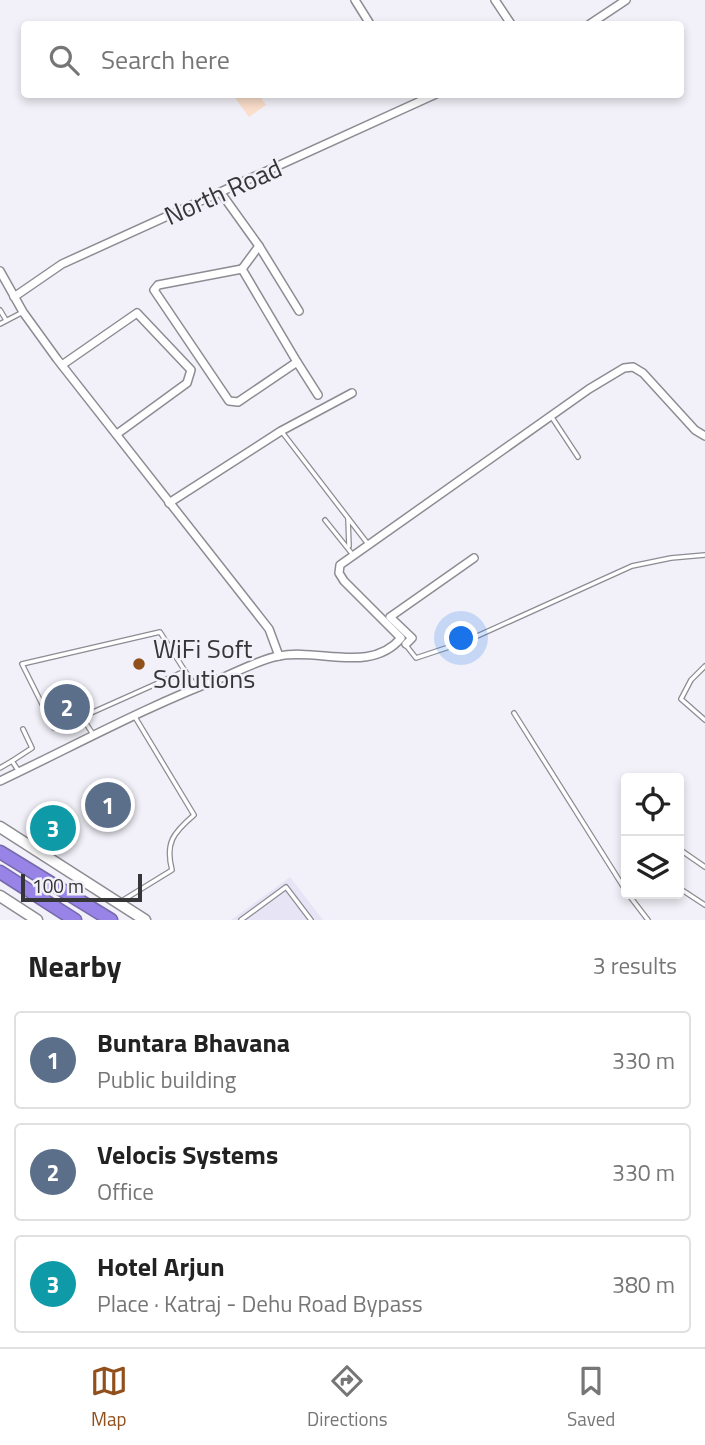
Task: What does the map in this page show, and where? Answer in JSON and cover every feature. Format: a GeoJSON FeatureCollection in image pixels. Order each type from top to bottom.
{"type":"FeatureCollection","features":[{"type":"Feature","properties":{"kind":"highway"},"geometry":{"type":"LineString","coordinates":[[0,852],[111,920]]}},
{"type":"Feature","properties":{"kind":"highway"},"geometry":{"type":"LineString","coordinates":[[0,872],[75,920]]}},
{"type":"Feature","properties":{"kind":"street"},"geometry":{"type":"LineString","coordinates":[[355,0],[368,21]]}},
{"type":"Feature","properties":{"kind":"street"},"geometry":{"type":"LineString","coordinates":[[495,0],[509,21]]}},
{"type":"Feature","properties":{"kind":"street"},"geometry":{"type":"LineString","coordinates":[[594,21],[626,0]]}},
{"type":"Feature","properties":{"kind":"street"},"geometry":{"type":"LineString","coordinates":[[414,98],[417,102]]}},
{"type":"Feature","properties":{"kind":"street","name":"North Road"},"geometry":{"type":"LineString","coordinates":[[14,297],[62,264],[426,98]]}},
{"type":"Feature","properties":{"kind":"street"},"geometry":{"type":"LineString","coordinates":[[221,193],[259,246],[299,311]]}},
{"type":"Feature","properties":{"kind":"street"},"geometry":{"type":"LineString","coordinates":[[259,246],[242,269],[158,285],[154,290],[234,404],[296,362]]}},
{"type":"Feature","properties":{"kind":"street"},"geometry":{"type":"LineString","coordinates":[[242,269],[318,395]]}},
{"type":"Feature","properties":{"kind":"street"},"geometry":{"type":"LineString","coordinates":[[0,271],[23,312],[62,365],[269,629],[279,656]]}},
{"type":"Feature","properties":{"kind":"street"},"geometry":{"type":"LineString","coordinates":[[62,365],[137,313],[191,370],[187,383],[117,434]]}},
{"type":"Feature","properties":{"kind":"street"},"geometry":{"type":"LineString","coordinates":[[403,641],[339,573],[340,565],[351,552],[368,544],[551,416],[612,375],[633,367],[695,430],[705,436]]}},
{"type":"Feature","properties":{"kind":"street"},"geometry":{"type":"LineString","coordinates":[[169,503],[281,431],[352,393]]}},
{"type":"Feature","properties":{"kind":"street"},"geometry":{"type":"LineString","coordinates":[[0,781],[196,687],[279,656],[345,658],[377,655],[393,648],[412,638],[390,617],[474,558]]}},
{"type":"Feature","properties":{"kind":"street"},"geometry":{"type":"LineString","coordinates":[[0,827],[145,920]]}},
{"type":"Feature","properties":{"kind":"street"},"geometry":{"type":"LineString","coordinates":[[0,896],[37,920]]}},
{"type":"Feature","properties":{"kind":"lane"},"geometry":{"type":"LineString","coordinates":[[0,310],[6,321]]}},
{"type":"Feature","properties":{"kind":"lane"},"geometry":{"type":"LineString","coordinates":[[0,324],[23,312]]}},
{"type":"Feature","properties":{"kind":"lane"},"geometry":{"type":"LineString","coordinates":[[551,416],[578,457]]}},
{"type":"Feature","properties":{"kind":"lane"},"geometry":{"type":"LineString","coordinates":[[281,431],[368,544]]}},
{"type":"Feature","properties":{"kind":"lane"},"geometry":{"type":"LineString","coordinates":[[348,518],[351,552]]}},
{"type":"Feature","properties":{"kind":"lane"},"geometry":{"type":"LineString","coordinates":[[325,520],[351,552]]}},
{"type":"Feature","properties":{"kind":"lane"},"geometry":{"type":"LineString","coordinates":[[403,641],[416,658],[464,642],[632,566],[705,555]]}},
{"type":"Feature","properties":{"kind":"lane"},"geometry":{"type":"LineString","coordinates":[[186,671],[54,728],[22,664],[160,632],[186,671],[196,687]]}},
{"type":"Feature","properties":{"kind":"lane"},"geometry":{"type":"LineString","coordinates":[[705,666],[691,680],[681,699],[705,720]]}},
{"type":"Feature","properties":{"kind":"lane"},"geometry":{"type":"LineString","coordinates":[[79,711],[94,736]]}},
{"type":"Feature","properties":{"kind":"lane"},"geometry":{"type":"LineString","coordinates":[[513,713],[621,883]]}},
{"type":"Feature","properties":{"kind":"lane"},"geometry":{"type":"LineString","coordinates":[[118,903],[172,870],[167,852],[177,829],[194,815],[135,717]]}},
{"type":"Feature","properties":{"kind":"lane"},"geometry":{"type":"LineString","coordinates":[[0,768],[32,748],[23,729]]}},
{"type":"Feature","properties":{"kind":"lane"},"geometry":{"type":"LineString","coordinates":[[12,761],[19,772]]}},
{"type":"Feature","properties":{"kind":"lane"},"geometry":{"type":"LineString","coordinates":[[684,852],[705,867]]}},
{"type":"Feature","properties":{"kind":"lane"},"geometry":{"type":"LineString","coordinates":[[241,920],[288,887],[310,920]]}},
{"type":"Feature","properties":{"kind":"lane"},"geometry":{"type":"LineString","coordinates":[[684,891],[705,905]]}},
{"type":"Feature","properties":{"kind":"lane"},"geometry":{"type":"LineString","coordinates":[[632,899],[648,920]]}},
{"type":"Feature","properties":{"kind":"shaded area"},"geometry":{"type":"Polygon","coordinates":[[[235,98],[261,98],[266,105],[249,117],[235,98]]]}},
{"type":"Feature","properties":{"kind":"shaded area"},"geometry":{"type":"Polygon","coordinates":[[[290,877],[323,920],[231,920],[290,877]]]}},
{"type":"Feature","properties":{"kind":"place","name":"WiFi Soft Solutions"},"geometry":{"type":"Point","coordinates":[139,664]}},
{"type":"Feature","properties":{"kind":"place","name":"Velocis Systems"},"geometry":{"type":"Point","coordinates":[67,707]}},
{"type":"Feature","properties":{"kind":"place","name":"Buntara Bhavana"},"geometry":{"type":"Point","coordinates":[108,805]}},
{"type":"Feature","properties":{"kind":"place","name":"Hotel Arjun"},"geometry":{"type":"Point","coordinates":[53,828]}}]}
